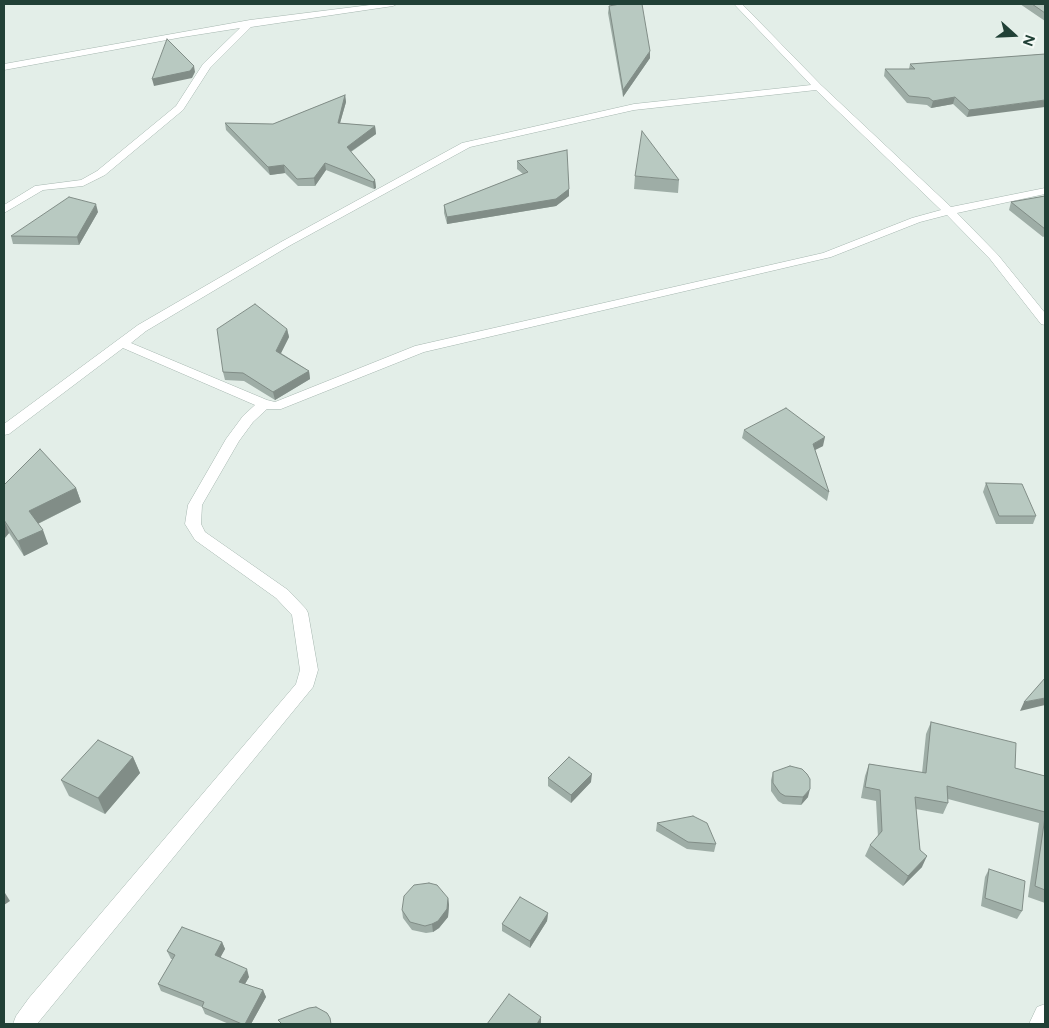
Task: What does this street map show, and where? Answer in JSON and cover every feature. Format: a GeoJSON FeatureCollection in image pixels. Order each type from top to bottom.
{"type":"FeatureCollection","features":[{"type":"Feature","properties":{"kind":"street"},"geometry":{"type":"LineString","coordinates":[[4,67],[250,23],[393,4]]}},
{"type":"Feature","properties":{"kind":"street"},"geometry":{"type":"LineString","coordinates":[[738,4],[818,87],[949,211],[994,257],[1045,321]]}},
{"type":"Feature","properties":{"kind":"street"},"geometry":{"type":"LineString","coordinates":[[4,210],[39,188],[83,183],[101,174],[180,108],[206,66],[250,23]]}},
{"type":"Feature","properties":{"kind":"street"},"geometry":{"type":"LineString","coordinates":[[4,431],[142,328],[285,244],[466,145],[496,136],[634,107],[818,87]]}},
{"type":"Feature","properties":{"kind":"street"},"geometry":{"type":"LineString","coordinates":[[121,343],[264,404],[276,406],[420,349],[784,266],[827,255],[916,220],[949,211],[1045,191]]}},
{"type":"Feature","properties":{"kind":"street"},"geometry":{"type":"LineString","coordinates":[[24,1024],[36,1006],[304,688],[309,670],[300,613],[282,594],[200,536],[192,524],[195,505],[234,439],[248,419],[264,404]]}},
{"type":"Feature","properties":{"kind":"street"},"geometry":{"type":"LineString","coordinates":[[1040,1024],[1045,1015]]}},
{"type":"Feature","properties":{"kind":"building"},"geometry":{"type":"Polygon","coordinates":[[[642,4],[650,51],[623,90],[609,6],[642,4]]]}},
{"type":"Feature","properties":{"kind":"building"},"geometry":{"type":"Polygon","coordinates":[[[1032,4],[1045,4],[1045,13],[1032,4]]]}},
{"type":"Feature","properties":{"kind":"building"},"geometry":{"type":"Polygon","coordinates":[[[167,39],[194,66],[190,71],[152,79],[167,39]]]}},
{"type":"Feature","properties":{"kind":"building"},"geometry":{"type":"Polygon","coordinates":[[[1045,54],[1045,100],[969,110],[955,97],[933,101],[929,98],[909,96],[885,69],[915,69],[910,64],[1045,54]]]}},
{"type":"Feature","properties":{"kind":"building"},"geometry":{"type":"Polygon","coordinates":[[[345,95],[338,123],[375,126],[347,147],[375,180],[373,182],[325,163],[314,178],[297,179],[284,165],[268,167],[225,123],[273,124],[345,95]]]}},
{"type":"Feature","properties":{"kind":"building"},"geometry":{"type":"Polygon","coordinates":[[[642,131],[679,180],[635,176],[642,131]]]}},
{"type":"Feature","properties":{"kind":"building"},"geometry":{"type":"Polygon","coordinates":[[[567,150],[569,189],[556,199],[447,217],[444,205],[528,172],[517,161],[567,150]]]}},
{"type":"Feature","properties":{"kind":"building"},"geometry":{"type":"Polygon","coordinates":[[[1045,196],[1045,229],[1011,202],[1045,196]]]}},
{"type":"Feature","properties":{"kind":"building"},"geometry":{"type":"Polygon","coordinates":[[[69,197],[96,204],[77,237],[11,236],[69,197]]]}},
{"type":"Feature","properties":{"kind":"building"},"geometry":{"type":"Polygon","coordinates":[[[255,304],[287,329],[276,351],[309,371],[273,392],[243,373],[223,372],[217,329],[255,304]]]}},
{"type":"Feature","properties":{"kind":"building"},"geometry":{"type":"Polygon","coordinates":[[[786,408],[825,437],[813,444],[829,492],[744,430],[786,408]]]}},
{"type":"Feature","properties":{"kind":"building"},"geometry":{"type":"Polygon","coordinates":[[[40,449],[76,488],[29,511],[43,530],[18,541],[4,520],[4,485],[40,449]]]}},
{"type":"Feature","properties":{"kind":"building"},"geometry":{"type":"Polygon","coordinates":[[[986,483],[1022,484],[1036,516],[999,516],[986,483]]]}},
{"type":"Feature","properties":{"kind":"building"},"geometry":{"type":"Polygon","coordinates":[[[1045,678],[1045,698],[1024,702],[1045,678]]]}},
{"type":"Feature","properties":{"kind":"building"},"geometry":{"type":"Polygon","coordinates":[[[931,722],[1016,743],[1015,768],[1045,776],[1045,812],[947,786],[948,803],[915,797],[920,850],[927,856],[908,876],[870,845],[882,831],[880,790],[865,787],[869,764],[926,773],[931,722]]]}},
{"type":"Feature","properties":{"kind":"building"},"geometry":{"type":"Polygon","coordinates":[[[98,740],[133,757],[98,798],[61,780],[98,740]]]}},
{"type":"Feature","properties":{"kind":"building"},"geometry":{"type":"Polygon","coordinates":[[[569,757],[592,774],[571,795],[548,778],[569,757]]]}},
{"type":"Feature","properties":{"kind":"building"},"geometry":{"type":"Polygon","coordinates":[[[790,766],[802,769],[810,779],[810,789],[803,797],[785,796],[780,793],[773,783],[773,772],[790,766]]]}},
{"type":"Feature","properties":{"kind":"building"},"geometry":{"type":"Polygon","coordinates":[[[693,816],[707,823],[716,844],[688,842],[657,823],[693,816]]]}},
{"type":"Feature","properties":{"kind":"building"},"geometry":{"type":"Polygon","coordinates":[[[1045,817],[1045,890],[1035,886],[1045,817]]]}},
{"type":"Feature","properties":{"kind":"building"},"geometry":{"type":"Polygon","coordinates":[[[989,869],[1025,881],[1022,911],[985,898],[989,869]]]}},
{"type":"Feature","properties":{"kind":"building"},"geometry":{"type":"Polygon","coordinates":[[[429,883],[437,885],[448,898],[447,909],[438,921],[432,924],[425,926],[410,922],[402,910],[404,896],[414,885],[429,883]]]}},
{"type":"Feature","properties":{"kind":"building"},"geometry":{"type":"Polygon","coordinates":[[[520,897],[548,913],[530,941],[502,924],[520,897]]]}},
{"type":"Feature","properties":{"kind":"building"},"geometry":{"type":"Polygon","coordinates":[[[182,927],[222,942],[215,955],[247,969],[239,982],[263,990],[245,1024],[202,1007],[204,1002],[158,984],[175,955],[167,951],[182,927]]]}},
{"type":"Feature","properties":{"kind":"building"},"geometry":{"type":"Polygon","coordinates":[[[509,994],[541,1017],[537,1024],[487,1024],[509,994]]]}},
{"type":"Feature","properties":{"kind":"building"},"geometry":{"type":"Polygon","coordinates":[[[316,1007],[327,1013],[331,1024],[282,1024],[278,1020],[309,1008],[316,1007]]]}}]}
